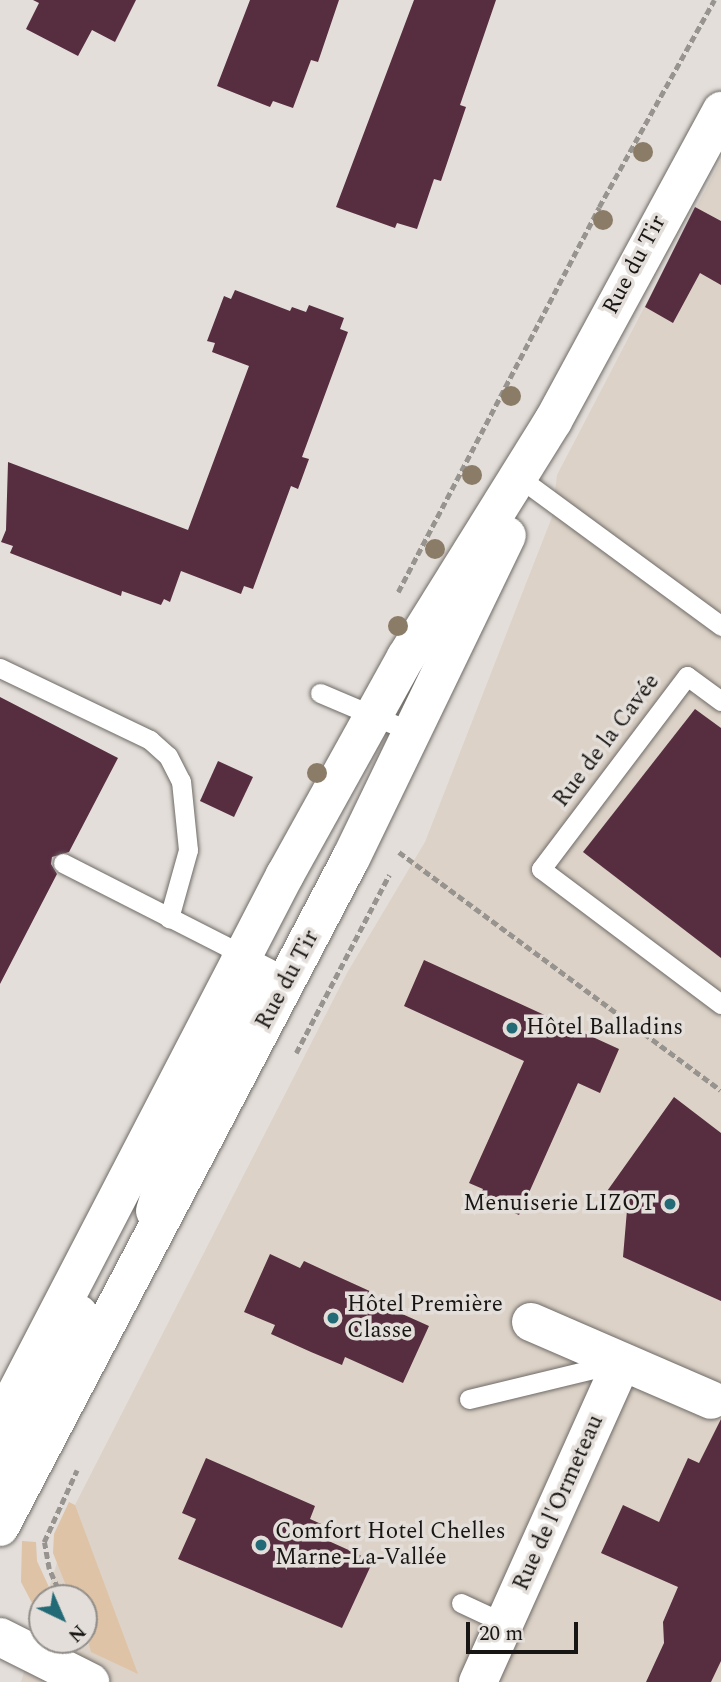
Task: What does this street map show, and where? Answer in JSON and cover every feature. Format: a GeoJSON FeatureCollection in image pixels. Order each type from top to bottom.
{"type":"FeatureCollection","features":[{"type":"Feature","properties":{"kind":"main road","name":"Rue du Tir"},"geometry":{"type":"LineString","coordinates":[[0,1424],[242,955],[373,716],[553,421],[721,111]]}},
{"type":"Feature","properties":{"kind":"main road","name":"Rue du Tir"},"geometry":{"type":"LineString","coordinates":[[0,1527],[289,978],[412,732],[528,484],[553,421]]}},
{"type":"Feature","properties":{"kind":"main road"},"geometry":{"type":"LineString","coordinates":[[140,1260],[173,1152],[253,993],[242,955]]}},
{"type":"Feature","properties":{"kind":"main road","name":"Rue du Tir"},"geometry":{"type":"LineString","coordinates":[[0,1467],[116,1241],[145,1146]]}},
{"type":"Feature","properties":{"kind":"main road"},"geometry":{"type":"LineString","coordinates":[[531,1322],[711,1400]]}},
{"type":"Feature","properties":{"kind":"main road","name":"Rue de l'Ormeteau"},"geometry":{"type":"LineString","coordinates":[[478,1682],[622,1362]]}},
{"type":"Feature","properties":{"kind":"main road"},"geometry":{"type":"LineString","coordinates":[[0,1637],[90,1682]]}},
{"type":"Feature","properties":{"kind":"lane"},"geometry":{"type":"LineString","coordinates":[[528,484],[721,626]]}},
{"type":"Feature","properties":{"kind":"lane"},"geometry":{"type":"LineString","coordinates":[[0,668],[150,740],[168,756],[181,781],[188,850],[169,918]]}},
{"type":"Feature","properties":{"kind":"lane","name":"Rue de la Cavée"},"geometry":{"type":"LineString","coordinates":[[721,701],[687,676],[541,869],[721,1004]]}},
{"type":"Feature","properties":{"kind":"lane"},"geometry":{"type":"LineString","coordinates":[[320,693],[412,732]]}},
{"type":"Feature","properties":{"kind":"lane"},"geometry":{"type":"LineString","coordinates":[[63,863],[289,978]]}},
{"type":"Feature","properties":{"kind":"lane"},"geometry":{"type":"LineString","coordinates":[[469,1399],[622,1362]]}},
{"type":"Feature","properties":{"kind":"lane"},"geometry":{"type":"LineString","coordinates":[[461,1603],[504,1623]]}},
{"type":"Feature","properties":{"kind":"path"},"geometry":{"type":"LineString","coordinates":[[290,1063],[400,852],[721,1090]]}},
{"type":"Feature","properties":{"kind":"path"},"geometry":{"type":"LineString","coordinates":[[56,1584],[49,1569],[44,1542],[79,1466]]}},
{"type":"Feature","properties":{"kind":"shaded area"},"geometry":{"type":"Polygon","coordinates":[[[721,160],[721,1682],[21,1682],[29,1654],[98,1654],[98,1584],[50,1584],[75,1505],[347,973],[425,842],[552,517],[557,475],[721,160]]]}},
{"type":"Feature","properties":{"kind":"shaded area"},"geometry":{"type":"Polygon","coordinates":[[[69,1502],[75,1505],[138,1674],[95,1654],[98,1654],[98,1584],[65,1584],[53,1553],[54,1534],[69,1502]]]}},
{"type":"Feature","properties":{"kind":"shaded area"},"geometry":{"type":"Polygon","coordinates":[[[22,1541],[36,1542],[37,1561],[48,1584],[28,1584],[28,1595],[21,1582],[22,1541]]]}},
{"type":"Feature","properties":{"kind":"building"},"geometry":{"type":"Polygon","coordinates":[[[33,0],[136,0],[115,42],[92,30],[78,56],[26,29],[39,3],[33,0]]]}},
{"type":"Feature","properties":{"kind":"building"},"geometry":{"type":"Polygon","coordinates":[[[250,0],[339,0],[318,62],[311,60],[293,108],[273,101],[270,107],[217,86],[250,0]]]}},
{"type":"Feature","properties":{"kind":"building"},"geometry":{"type":"Polygon","coordinates":[[[414,0],[496,0],[460,105],[466,107],[441,181],[434,179],[417,229],[397,223],[395,228],[336,207],[414,0]]]}},
{"type":"Feature","properties":{"kind":"building"},"geometry":{"type":"Polygon","coordinates":[[[695,207],[721,221],[721,285],[700,273],[673,323],[645,307],[695,207]]]}},
{"type":"Feature","properties":{"kind":"building"},"geometry":{"type":"Polygon","coordinates":[[[235,290],[290,311],[292,307],[306,312],[309,305],[344,318],[340,329],[348,332],[302,457],[309,459],[298,489],[291,486],[253,589],[244,586],[241,594],[181,571],[170,602],[164,599],[161,605],[122,591],[121,596],[10,553],[13,546],[1,542],[6,530],[8,462],[188,530],[249,366],[212,352],[215,343],[207,341],[224,296],[231,299],[235,290]]]}},
{"type":"Feature","properties":{"kind":"building"},"geometry":{"type":"Polygon","coordinates":[[[0,697],[118,758],[69,852],[52,857],[51,864],[57,874],[0,984],[0,697]]]}},
{"type":"Feature","properties":{"kind":"building"},"geometry":{"type":"Polygon","coordinates":[[[695,709],[721,728],[721,958],[583,852],[695,709]]]}},
{"type":"Feature","properties":{"kind":"building"},"geometry":{"type":"Polygon","coordinates":[[[218,761],[253,777],[234,817],[200,801],[218,761]]]}},
{"type":"Feature","properties":{"kind":"building"},"geometry":{"type":"Polygon","coordinates":[[[424,960],[619,1049],[600,1093],[578,1083],[519,1215],[479,1198],[483,1189],[469,1183],[524,1061],[404,1006],[424,960]]]}},
{"type":"Feature","properties":{"kind":"building","name":"Menuiserie LIZOT"},"geometry":{"type":"Polygon","coordinates":[[[674,1097],[721,1133],[721,1301],[623,1257],[627,1210],[605,1194],[674,1097]]]}},
{"type":"Feature","properties":{"kind":"building","name":"Hôtel Première Classe"},"geometry":{"type":"Polygon","coordinates":[[[270,1254],[300,1268],[304,1261],[374,1293],[371,1300],[429,1326],[403,1383],[345,1357],[342,1365],[311,1352],[271,1334],[275,1325],[244,1312],[270,1254]]]}},
{"type":"Feature","properties":{"kind":"building"},"geometry":{"type":"Polygon","coordinates":[[[721,1419],[721,1661],[711,1682],[646,1682],[664,1643],[663,1622],[678,1587],[601,1553],[623,1505],[659,1522],[688,1458],[699,1463],[721,1419]]]}},
{"type":"Feature","properties":{"kind":"building","name":"Comfort Hotel Chelles Marne-La-Vallée"},"geometry":{"type":"Polygon","coordinates":[[[206,1458],[315,1506],[310,1519],[328,1527],[322,1538],[373,1561],[342,1628],[178,1559],[196,1519],[182,1513],[206,1458]]]}},
{"type":"Feature","properties":{"kind":"place","name":"Hôtel Balladins"},"geometry":{"type":"Point","coordinates":[512,1028]}},
{"type":"Feature","properties":{"kind":"place","name":"Menuiserie LIZOT"},"geometry":{"type":"Point","coordinates":[670,1204]}},
{"type":"Feature","properties":{"kind":"place","name":"Hôtel Première Classe"},"geometry":{"type":"Point","coordinates":[333,1318]}},
{"type":"Feature","properties":{"kind":"place","name":"Comfort Hotel Chelles Marne-La-Vallée"},"geometry":{"type":"Point","coordinates":[261,1545]}}]}
